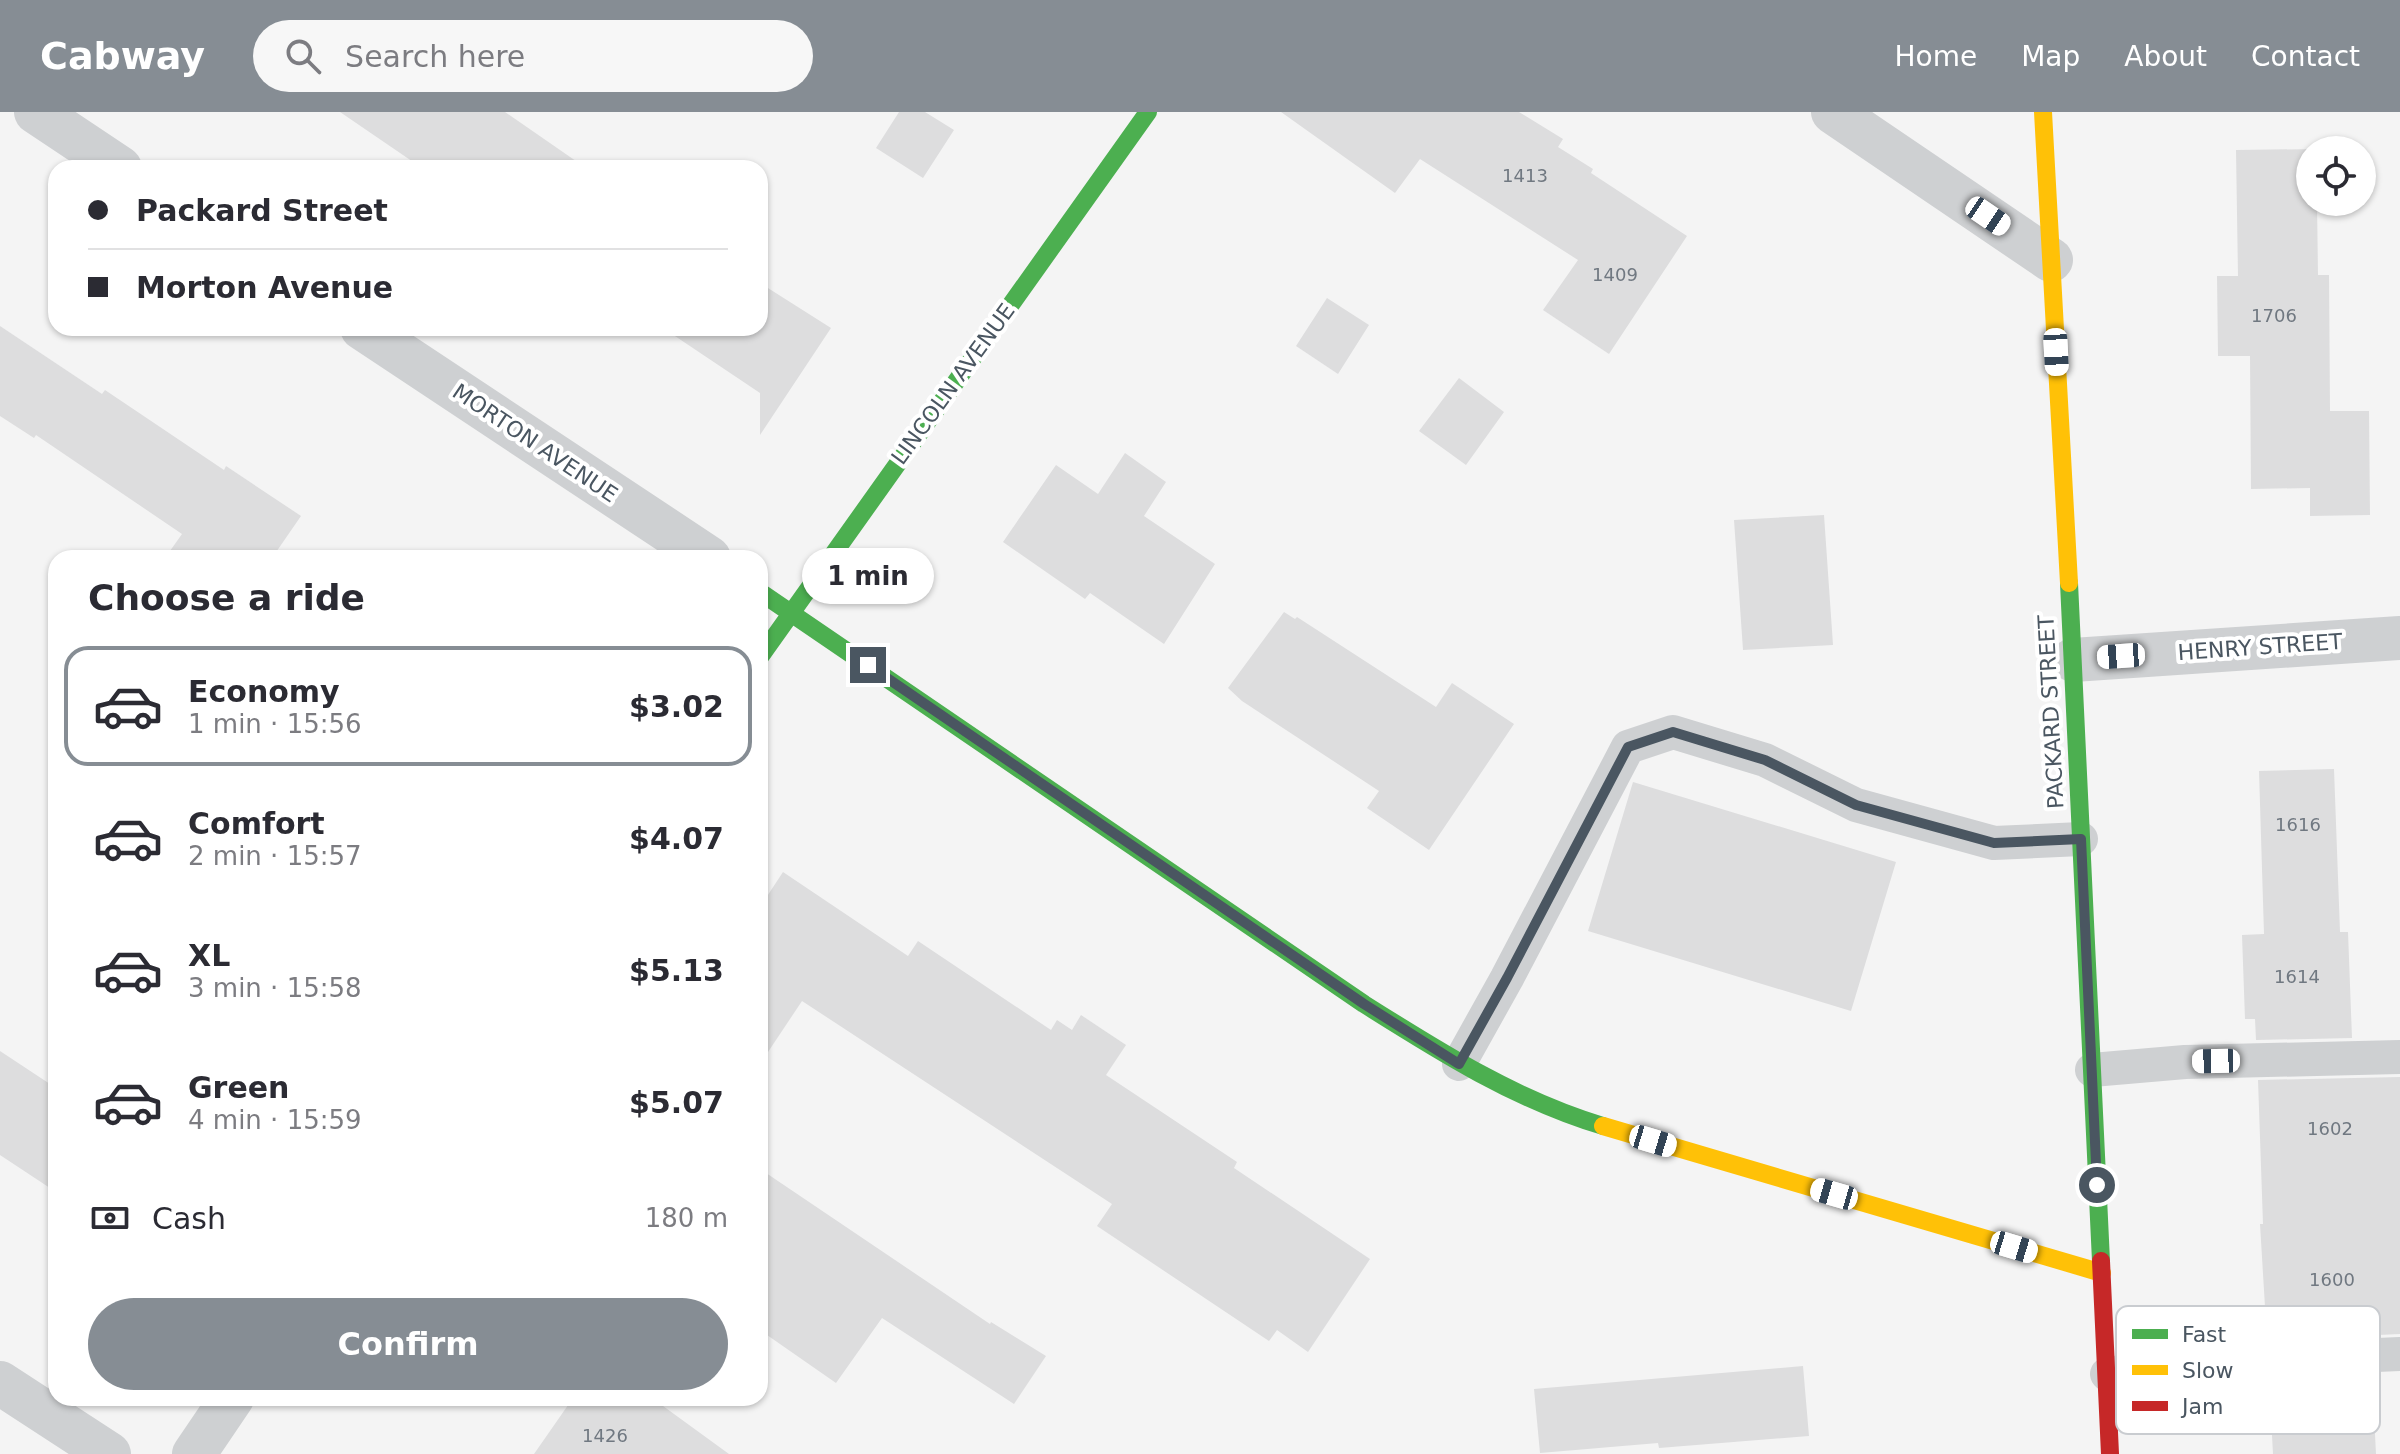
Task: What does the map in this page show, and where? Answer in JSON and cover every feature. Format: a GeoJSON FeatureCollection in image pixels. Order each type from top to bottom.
{"type":"FeatureCollection","features":[{"type":"Feature","properties":{"kind":"street"},"geometry":{"type":"LineString","coordinates":[[36,112],[108,160]]}},
{"type":"Feature","properties":{"kind":"street","name":"LINCOLN AVENUE"},"geometry":{"type":"LineString","coordinates":[[768,645],[1148,112]]}},
{"type":"Feature","properties":{"kind":"street"},"geometry":{"type":"LineString","coordinates":[[1833,112],[2051,260]]}},
{"type":"Feature","properties":{"kind":"street","name":"PACKARD STREET"},"geometry":{"type":"LineString","coordinates":[[2043,112],[2073,660],[2110,1454]]}},
{"type":"Feature","properties":{"kind":"street","name":"MORTON AVENUE"},"geometry":{"type":"LineString","coordinates":[[374,336],[697,550]]}},
{"type":"Feature","properties":{"kind":"street"},"geometry":{"type":"LineString","coordinates":[[768,598],[1364,1004],[1459,1064],[1563,1114],[2102,1273]]}},
{"type":"Feature","properties":{"kind":"street","name":"HENRY STREET"},"geometry":{"type":"LineString","coordinates":[[2073,660],[2400,638]]}},
{"type":"Feature","properties":{"kind":"street"},"geometry":{"type":"LineString","coordinates":[[0,1383],[109,1454]]}},
{"type":"Feature","properties":{"kind":"street"},"geometry":{"type":"LineString","coordinates":[[194,1454],[227,1406]]}},
{"type":"Feature","properties":{"kind":"lane"},"geometry":{"type":"LineString","coordinates":[[1459,1064],[1628,747],[1673,732],[1765,760],[1856,805],[1994,843],[2081,839]]}},
{"type":"Feature","properties":{"kind":"lane"},"geometry":{"type":"LineString","coordinates":[[2092,1070],[2185,1062],[2400,1057]]}},
{"type":"Feature","properties":{"kind":"lane"},"geometry":{"type":"LineString","coordinates":[[2380,1355],[2400,1354]]}},
{"type":"Feature","properties":{"kind":"lane"},"geometry":{"type":"LineString","coordinates":[[2107,1374],[2116,1373]]}},
{"type":"Feature","properties":{"kind":"building"},"geometry":{"type":"Polygon","coordinates":[[[340,112],[505,112],[574,160],[410,160],[340,112]]]}},
{"type":"Feature","properties":{"kind":"building"},"geometry":{"type":"Polygon","coordinates":[[[899,112],[925,112],[954,130],[923,178],[876,148],[899,112]]]}},
{"type":"Feature","properties":{"kind":"building"},"geometry":{"type":"Polygon","coordinates":[[[1281,112],[1519,112],[1563,139],[1558,147],[1593,169],[1591,173],[1687,236],[1609,354],[1543,310],[1578,260],[1420,159],[1395,193],[1281,112]]]}},
{"type":"Feature","properties":{"kind":"building"},"geometry":{"type":"Polygon","coordinates":[[[2296,149],[2296,216],[2317,216],[2318,275],[2329,275],[2330,411],[2369,411],[2370,515],[2310,516],[2310,488],[2251,489],[2250,356],[2218,356],[2217,276],[2238,276],[2236,150],[2296,149]]]}},
{"type":"Feature","properties":{"kind":"building"},"geometry":{"type":"Polygon","coordinates":[[[768,288],[831,328],[760,435],[760,393],[675,336],[768,336],[768,288]]]}},
{"type":"Feature","properties":{"kind":"building"},"geometry":{"type":"Polygon","coordinates":[[[1327,298],[1369,325],[1338,374],[1296,346],[1327,298]]]}},
{"type":"Feature","properties":{"kind":"building"},"geometry":{"type":"Polygon","coordinates":[[[0,326],[102,394],[105,390],[224,470],[226,466],[301,516],[278,550],[171,550],[182,534],[36,435],[34,438],[0,416],[0,326]]]}},
{"type":"Feature","properties":{"kind":"building"},"geometry":{"type":"Polygon","coordinates":[[[1459,378],[1504,412],[1466,465],[1419,431],[1459,378]]]}},
{"type":"Feature","properties":{"kind":"building"},"geometry":{"type":"Polygon","coordinates":[[[1125,453],[1166,482],[1144,516],[1215,564],[1164,644],[1090,593],[1085,599],[1003,542],[1056,465],[1098,494],[1125,453]]]}},
{"type":"Feature","properties":{"kind":"building"},"geometry":{"type":"Polygon","coordinates":[[[1824,515],[1833,645],[1743,650],[1734,520],[1824,515]]]}},
{"type":"Feature","properties":{"kind":"building"},"geometry":{"type":"Polygon","coordinates":[[[1284,612],[1295,619],[1297,617],[1436,707],[1452,683],[1514,724],[1429,850],[1367,808],[1379,791],[1242,701],[1228,688],[1284,612]]]}},
{"type":"Feature","properties":{"kind":"building"},"geometry":{"type":"Polygon","coordinates":[[[2334,769],[2340,932],[2348,932],[2352,1038],[2256,1040],[2255,1019],[2245,1019],[2242,935],[2264,934],[2259,771],[2334,769]]]}},
{"type":"Feature","properties":{"kind":"building"},"geometry":{"type":"Polygon","coordinates":[[[1633,782],[1896,862],[1851,1011],[1588,931],[1633,782]]]}},
{"type":"Feature","properties":{"kind":"building"},"geometry":{"type":"Polygon","coordinates":[[[783,872],[908,956],[918,941],[1051,1030],[1057,1020],[1072,1030],[1081,1015],[1126,1045],[1106,1075],[1237,1162],[1234,1168],[1370,1259],[1308,1352],[1277,1330],[1269,1341],[1097,1226],[1112,1204],[802,1001],[768,1052],[768,895],[783,872]]]}},
{"type":"Feature","properties":{"kind":"building"},"geometry":{"type":"Polygon","coordinates":[[[0,1051],[48,1083],[48,1187],[0,1155],[0,1051]]]}},
{"type":"Feature","properties":{"kind":"building"},"geometry":{"type":"Polygon","coordinates":[[[2400,1077],[2400,1334],[2380,1335],[2380,1306],[2265,1306],[2260,1224],[2263,1224],[2258,1080],[2400,1077]]]}},
{"type":"Feature","properties":{"kind":"building"},"geometry":{"type":"Polygon","coordinates":[[[768,1174],[990,1324],[1046,1356],[1014,1404],[882,1318],[836,1383],[768,1336],[768,1174]]]}},
{"type":"Feature","properties":{"kind":"building"},"geometry":{"type":"Polygon","coordinates":[[[1803,1366],[1809,1436],[1659,1448],[1658,1443],[1540,1453],[1534,1389],[1803,1366]]]}},
{"type":"Feature","properties":{"kind":"building"},"geometry":{"type":"Polygon","coordinates":[[[567,1406],[663,1406],[729,1454],[534,1454],[567,1406]]]}},
{"type":"Feature","properties":{"kind":"building"},"geometry":{"type":"Polygon","coordinates":[[[2272,1434],[2375,1434],[2376,1454],[2273,1454],[2272,1434]]]}},
{"type":"Feature","properties":{"kind":"traffic: fast"},"geometry":{"type":"LineString","coordinates":[[768,646],[1148,112]]}},
{"type":"Feature","properties":{"kind":"traffic: fast"},"geometry":{"type":"LineString","coordinates":[[2069,583],[2101,1261]]}},
{"type":"Feature","properties":{"kind":"traffic: fast"},"geometry":{"type":"LineString","coordinates":[[768,597],[1364,1004],[1509,1089],[1603,1126]]}},
{"type":"Feature","properties":{"kind":"traffic: slow"},"geometry":{"type":"LineString","coordinates":[[2043,112],[2069,583]]}},
{"type":"Feature","properties":{"kind":"traffic: slow"},"geometry":{"type":"LineString","coordinates":[[1603,1126],[2102,1273]]}},
{"type":"Feature","properties":{"kind":"traffic: jam"},"geometry":{"type":"LineString","coordinates":[[2101,1261],[2110,1454]]}},
{"type":"Feature","properties":{"kind":"route"},"geometry":{"type":"LineString","coordinates":[[868,665],[1364,1004],[1459,1064],[1628,747],[1673,732],[1765,760],[1856,805],[1994,843],[2081,839],[2097,1185]]}}]}
